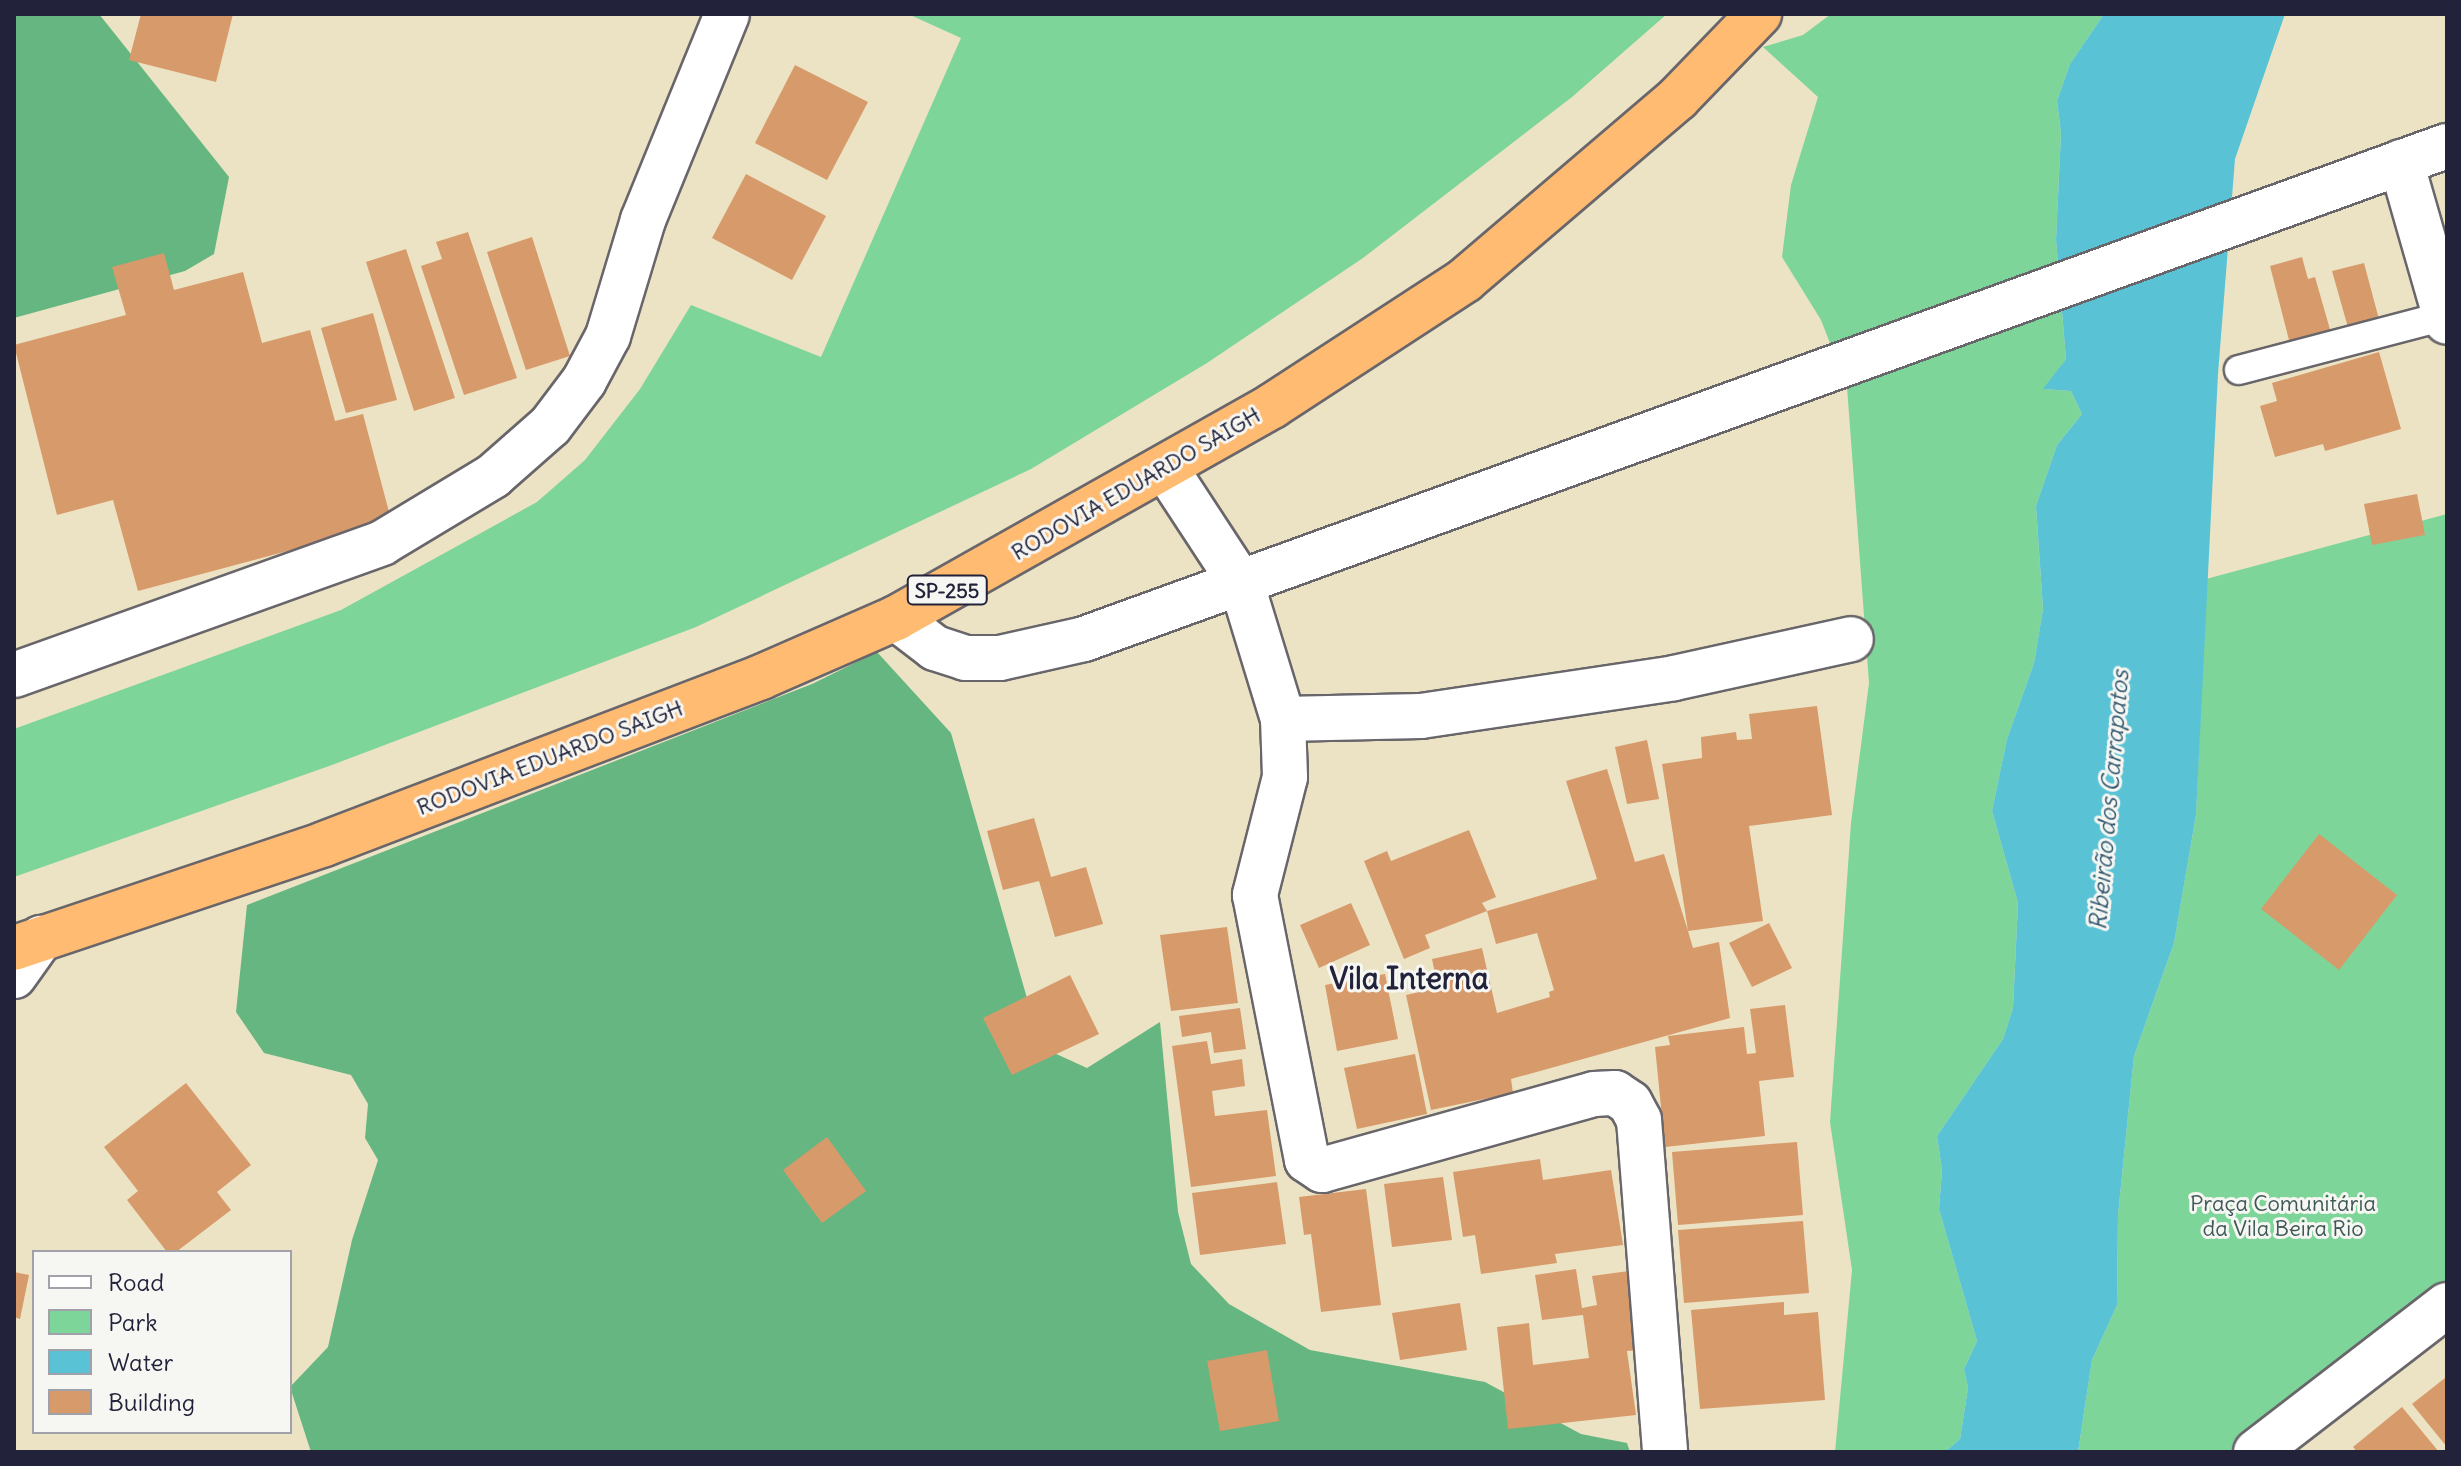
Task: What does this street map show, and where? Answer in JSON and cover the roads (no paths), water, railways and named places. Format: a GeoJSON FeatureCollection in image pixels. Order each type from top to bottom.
{"type":"FeatureCollection","features":[{"type":"Feature","properties":{"kind":"highway","name":"RODOVIA EDUARDO SAIGH"},"geometry":{"type":"LineString","coordinates":[[28,943],[324,844],[761,677],[896,618],[1166,469],[1312,381],[1465,280],[1678,98],[1759,14]]}},
{"type":"Feature","properties":{"kind":"street"},"geometry":{"type":"LineString","coordinates":[[14,675],[382,543],[493,476],[550,426],[584,381],[608,336],[643,220],[727,14]]}},
{"type":"Feature","properties":{"kind":"street"},"geometry":{"type":"LineString","coordinates":[[896,618],[935,648],[965,658],[1000,658],[1084,639],[1242,585],[2447,146]]}},
{"type":"Feature","properties":{"kind":"street"},"geometry":{"type":"LineString","coordinates":[[2401,162],[2446,319]]}},
{"type":"Feature","properties":{"kind":"street"},"geometry":{"type":"LineString","coordinates":[[1166,469],[1242,585],[1283,719],[1285,777],[1255,895],[1307,1160],[1322,1170],[1594,1094],[1615,1093],[1630,1103],[1639,1120],[1665,1452]]}},
{"type":"Feature","properties":{"kind":"street"},"geometry":{"type":"LineString","coordinates":[[1283,719],[1421,716],[1674,678],[1851,639]]}},
{"type":"Feature","properties":{"kind":"street"},"geometry":{"type":"LineString","coordinates":[[14,976],[28,943]]}},
{"type":"Feature","properties":{"kind":"street"},"geometry":{"type":"LineString","coordinates":[[2256,1452],[2447,1305]]}},
{"type":"Feature","properties":{"kind":"lane"},"geometry":{"type":"LineString","coordinates":[[2239,370],[2446,319]]}},
{"type":"Feature","properties":{"kind":"water","name":"Ribeirão dos Carrapatos"},"geometry":{"type":"Polygon","coordinates":[[[2104,14],[2285,14],[2235,159],[2218,374],[2196,815],[2174,943],[2134,1056],[2118,1215],[2117,1305],[2092,1360],[2078,1452],[1945,1452],[1960,1439],[1968,1388],[1964,1369],[1977,1341],[1939,1209],[1942,1170],[1937,1136],[2003,1039],[2013,1008],[2018,903],[1992,811],[2007,739],[2034,663],[2043,609],[2036,506],[2057,445],[2082,414],[2071,391],[2043,389],[2066,359],[2056,240],[2061,133],[2057,101],[2070,64],[2104,14]]]}},
{"type":"Feature","properties":{"kind":"district","name":"Vila Interna"},"geometry":{"type":"Point","coordinates":[1409,978]}},
{"type":"Feature","properties":{"kind":"park label","name":"Praça Comunitária da Vila Beira Rio"},"geometry":{"type":"Point","coordinates":[2283,1216]}}]}
